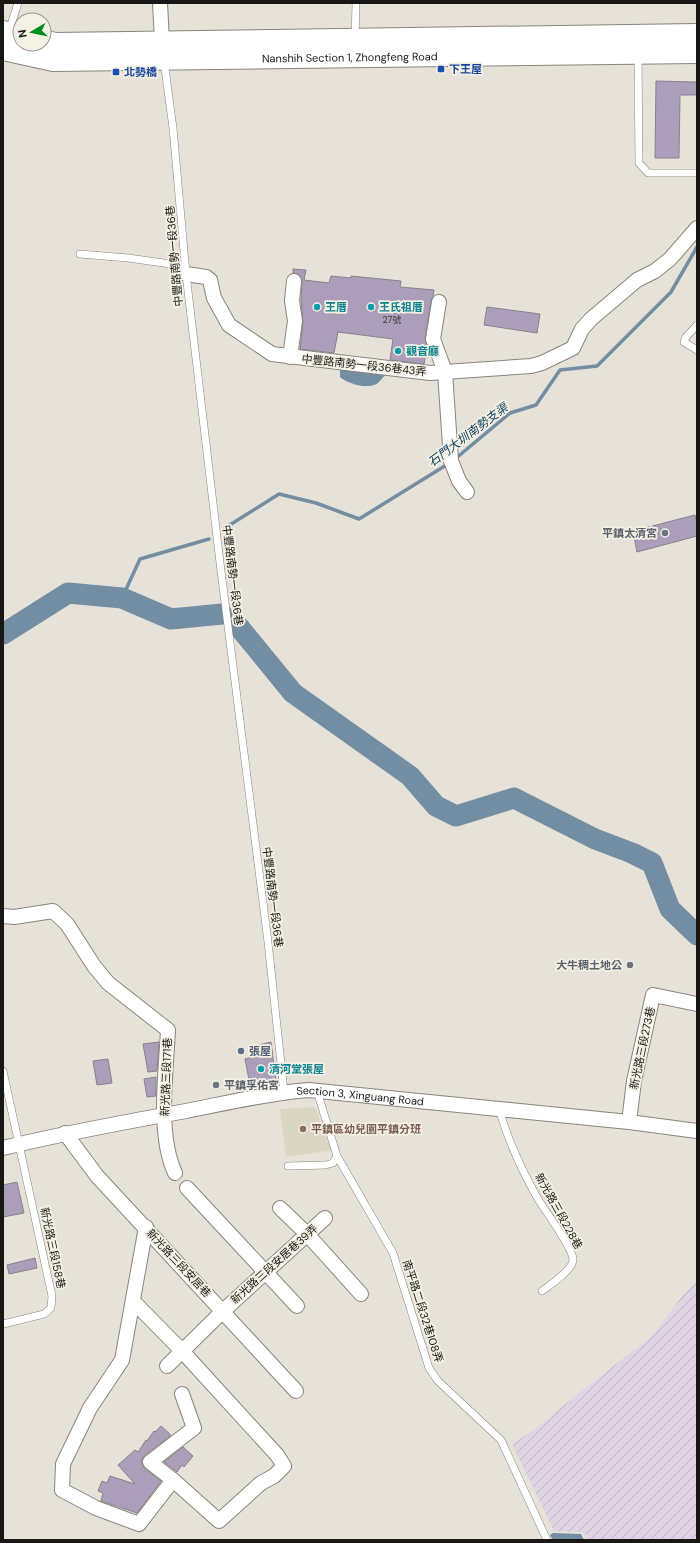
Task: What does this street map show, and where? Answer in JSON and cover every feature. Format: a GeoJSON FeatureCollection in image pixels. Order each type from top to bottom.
{"type":"FeatureCollection","features":[{"type":"Feature","properties":{"kind":"main road","name":"Nanshih Section 1, Zhongfeng Road"},"geometry":{"type":"LineString","coordinates":[[6,38],[53,62],[163,60],[638,44],[697,34]]}},
{"type":"Feature","properties":{"kind":"main road","name":"Nanshih Section 1, Zhongfeng Road"},"geometry":{"type":"LineString","coordinates":[[52,42],[355,39],[638,44],[697,53]]}},
{"type":"Feature","properties":{"kind":"main road"},"geometry":{"type":"LineString","coordinates":[[162,41],[163,60]]}},
{"type":"Feature","properties":{"kind":"street"},"geometry":{"type":"LineString","coordinates":[[160,3],[162,41]]}},
{"type":"Feature","properties":{"kind":"street","name":"中豐路南勢一段36巷43弄"},"geometry":{"type":"LineString","coordinates":[[185,270],[206,277],[210,280],[214,298],[230,325],[272,354],[430,373],[531,366],[542,363],[573,348],[582,329],[591,320],[637,280],[655,271],[670,259],[697,228]]}},
{"type":"Feature","properties":{"kind":"street"},"geometry":{"type":"LineString","coordinates":[[290,357],[295,321],[292,301],[294,282]]}},
{"type":"Feature","properties":{"kind":"street"},"geometry":{"type":"LineString","coordinates":[[439,302],[433,339],[445,372],[453,467],[467,492]]}},
{"type":"Feature","properties":{"kind":"street","name":"新光路三段171巷"},"geometry":{"type":"LineString","coordinates":[[3,916],[14,917],[53,911],[67,924],[94,966],[108,983],[168,1030],[163,1115],[170,1161],[175,1173]]}},
{"type":"Feature","properties":{"kind":"street","name":"新光路三段273巷"},"geometry":{"type":"LineString","coordinates":[[629,1122],[634,1081],[653,995],[697,1004]]}},
{"type":"Feature","properties":{"kind":"street","name":"Section 3, Xinguang Road"},"geometry":{"type":"LineString","coordinates":[[3,1148],[65,1133],[284,1092],[317,1091],[697,1130]]}},
{"type":"Feature","properties":{"kind":"street","name":"新光路三段安居巷"},"geometry":{"type":"LineString","coordinates":[[65,1133],[97,1176],[296,1391]]}},
{"type":"Feature","properties":{"kind":"street"},"geometry":{"type":"LineString","coordinates":[[187,1188],[297,1306]]}},
{"type":"Feature","properties":{"kind":"street"},"geometry":{"type":"LineString","coordinates":[[280,1208],[307,1234],[362,1294]]}},
{"type":"Feature","properties":{"kind":"street","name":"新光路三段安居巷39弄"},"geometry":{"type":"LineString","coordinates":[[167,1366],[223,1311],[325,1218]]}},
{"type":"Feature","properties":{"kind":"street"},"geometry":{"type":"LineString","coordinates":[[146,1228],[122,1360],[90,1408],[63,1464],[62,1490],[96,1508],[139,1524],[173,1480]]}},
{"type":"Feature","properties":{"kind":"street"},"geometry":{"type":"LineString","coordinates":[[133,1301],[182,1351],[277,1455],[284,1466],[274,1476],[261,1483],[219,1521],[173,1480],[150,1462],[194,1428],[182,1394]]}},
{"type":"Feature","properties":{"kind":"lane"},"geometry":{"type":"LineString","coordinates":[[6,38],[18,3]]}},
{"type":"Feature","properties":{"kind":"lane"},"geometry":{"type":"LineString","coordinates":[[355,39],[356,3]]}},
{"type":"Feature","properties":{"kind":"lane"},"geometry":{"type":"LineString","coordinates":[[638,44],[640,164],[648,173],[697,173]]}},
{"type":"Feature","properties":{"kind":"lane","name":"中豐路南勢一段36巷"},"geometry":{"type":"LineString","coordinates":[[163,60],[173,128],[185,270],[268,942],[284,1092]]}},
{"type":"Feature","properties":{"kind":"lane"},"geometry":{"type":"LineString","coordinates":[[80,254],[128,258],[185,270]]}},
{"type":"Feature","properties":{"kind":"lane"},"geometry":{"type":"LineString","coordinates":[[697,325],[686,337],[684,342],[697,350]]}},
{"type":"Feature","properties":{"kind":"lane","name":"新光路三段158巷"},"geometry":{"type":"LineString","coordinates":[[3,1071],[52,1296],[50,1308],[44,1314],[3,1324]]}},
{"type":"Feature","properties":{"kind":"lane","name":"南平路二段32巷108弄"},"geometry":{"type":"LineString","coordinates":[[317,1091],[337,1156],[393,1253],[429,1368],[438,1381],[501,1440],[547,1540]]}},
{"type":"Feature","properties":{"kind":"lane","name":"新光路三段228巷"},"geometry":{"type":"LineString","coordinates":[[498,1110],[537,1198],[569,1247],[574,1260],[571,1268],[542,1291]]}},
{"type":"Feature","properties":{"kind":"lane"},"geometry":{"type":"LineString","coordinates":[[288,1166],[326,1165],[333,1163],[337,1156]]}},
{"type":"Feature","properties":{"kind":"shaded area","name":"平鎮區幼兒園平鎮分班"},"geometry":{"type":"Polygon","coordinates":[[[315,1107],[327,1139],[335,1150],[286,1157],[280,1109],[315,1107]]]}},
{"type":"Feature","properties":{"kind":"shaded area"},"geometry":{"type":"Polygon","coordinates":[[[697,1281],[697,1540],[589,1540],[582,1532],[554,1531],[512,1444],[537,1428],[653,1335],[682,1296],[697,1281]]]}},
{"type":"Feature","properties":{"kind":"water"},"geometry":{"type":"Polygon","coordinates":[[[340,367],[387,373],[378,383],[364,386],[353,384],[340,377],[340,367]]]}},
{"type":"Feature","properties":{"kind":"water"},"geometry":{"type":"Polygon","coordinates":[[[553,1533],[581,1534],[584,1540],[553,1540],[550,1535],[553,1533]]]}},
{"type":"Feature","properties":{"kind":"building"},"geometry":{"type":"Polygon","coordinates":[[[656,81],[697,82],[697,95],[680,95],[679,158],[655,158],[656,81]]]}},
{"type":"Feature","properties":{"kind":"building"},"geometry":{"type":"Polygon","coordinates":[[[293,269],[306,270],[304,280],[329,283],[331,276],[351,278],[351,276],[401,281],[400,287],[434,290],[425,338],[427,346],[424,364],[390,360],[393,339],[338,332],[334,353],[300,349],[303,322],[301,301],[302,281],[299,274],[293,273],[293,269]]]}},
{"type":"Feature","properties":{"kind":"building"},"geometry":{"type":"Polygon","coordinates":[[[487,307],[540,314],[537,333],[484,325],[487,307]]]}},
{"type":"Feature","properties":{"kind":"building","name":"平鎮太清宮"},"geometry":{"type":"Polygon","coordinates":[[[695,515],[697,536],[637,552],[633,531],[695,515]]]}},
{"type":"Feature","properties":{"kind":"building"},"geometry":{"type":"Polygon","coordinates":[[[159,1042],[157,1071],[148,1072],[143,1044],[159,1042]]]}},
{"type":"Feature","properties":{"kind":"building","name":"清河堂張屋"},"geometry":{"type":"Polygon","coordinates":[[[271,1042],[276,1080],[250,1085],[245,1059],[252,1057],[250,1047],[271,1042]]]}},
{"type":"Feature","properties":{"kind":"building"},"geometry":{"type":"Polygon","coordinates":[[[108,1059],[112,1083],[97,1085],[93,1061],[108,1059]]]}},
{"type":"Feature","properties":{"kind":"building"},"geometry":{"type":"Polygon","coordinates":[[[156,1077],[156,1096],[147,1097],[144,1079],[156,1077]]]}},
{"type":"Feature","properties":{"kind":"building"},"geometry":{"type":"Polygon","coordinates":[[[17,1182],[24,1213],[3,1217],[3,1185],[17,1182]]]}},
{"type":"Feature","properties":{"kind":"building"},"geometry":{"type":"Polygon","coordinates":[[[35,1258],[37,1268],[9,1274],[7,1265],[35,1258]]]}},
{"type":"Feature","properties":{"kind":"building"},"geometry":{"type":"Polygon","coordinates":[[[161,1426],[170,1434],[170,1436],[145,1455],[142,1459],[142,1464],[145,1469],[161,1481],[137,1513],[101,1501],[103,1493],[98,1491],[102,1481],[107,1483],[110,1476],[135,1484],[118,1465],[135,1450],[138,1452],[146,1440],[147,1441],[154,1431],[155,1432],[161,1426]]]}},
{"type":"Feature","properties":{"kind":"building"},"geometry":{"type":"Polygon","coordinates":[[[183,1447],[193,1456],[184,1467],[182,1465],[177,1472],[164,1462],[183,1447]]]}},
{"type":"Feature","properties":{"kind":"waterway","name":"石門大圳南勢支渠"},"geometry":{"type":"LineString","coordinates":[[455,459],[510,413],[536,405],[560,370],[597,366],[671,292],[697,247]]}},
{"type":"Feature","properties":{"kind":"waterway","name":"石門大圳南勢支渠"},"geometry":{"type":"LineString","coordinates":[[225,528],[279,494],[316,503],[359,519],[448,464]]}},
{"type":"Feature","properties":{"kind":"waterway","name":"石門大圳南勢支渠"},"geometry":{"type":"LineString","coordinates":[[122,598],[140,559],[209,539]]}},
{"type":"Feature","properties":{"kind":"waterway"},"geometry":{"type":"LineString","coordinates":[[3,634],[68,593],[122,598],[171,619],[222,614]]}},
{"type":"Feature","properties":{"kind":"waterway"},"geometry":{"type":"LineString","coordinates":[[239,627],[293,693],[410,776],[436,806],[456,816],[514,798],[595,839],[632,853],[652,863],[670,909],[697,935]]}},
{"type":"Feature","properties":{"kind":"place","name":"下王屋"},"geometry":{"type":"Point","coordinates":[441,69]}},
{"type":"Feature","properties":{"kind":"place","name":"北勢橋"},"geometry":{"type":"Point","coordinates":[116,72]}},
{"type":"Feature","properties":{"kind":"place","name":"王厝"},"geometry":{"type":"Point","coordinates":[317,307]}},
{"type":"Feature","properties":{"kind":"place","name":"王氏祖厝"},"geometry":{"type":"Point","coordinates":[371,307]}},
{"type":"Feature","properties":{"kind":"place","name":"觀音廳"},"geometry":{"type":"Point","coordinates":[398,351]}},
{"type":"Feature","properties":{"kind":"place","name":"平鎮太清宮"},"geometry":{"type":"Point","coordinates":[665,533]}},
{"type":"Feature","properties":{"kind":"place","name":"大牛稠土地公"},"geometry":{"type":"Point","coordinates":[630,965]}},
{"type":"Feature","properties":{"kind":"place","name":"張屋"},"geometry":{"type":"Point","coordinates":[241,1051]}},
{"type":"Feature","properties":{"kind":"place","name":"清河堂張屋"},"geometry":{"type":"Point","coordinates":[261,1069]}},
{"type":"Feature","properties":{"kind":"place","name":"平鎮孚佑宮"},"geometry":{"type":"Point","coordinates":[216,1085]}},
{"type":"Feature","properties":{"kind":"place","name":"平鎮區幼兒園平鎮分班"},"geometry":{"type":"Point","coordinates":[303,1129]}}]}
